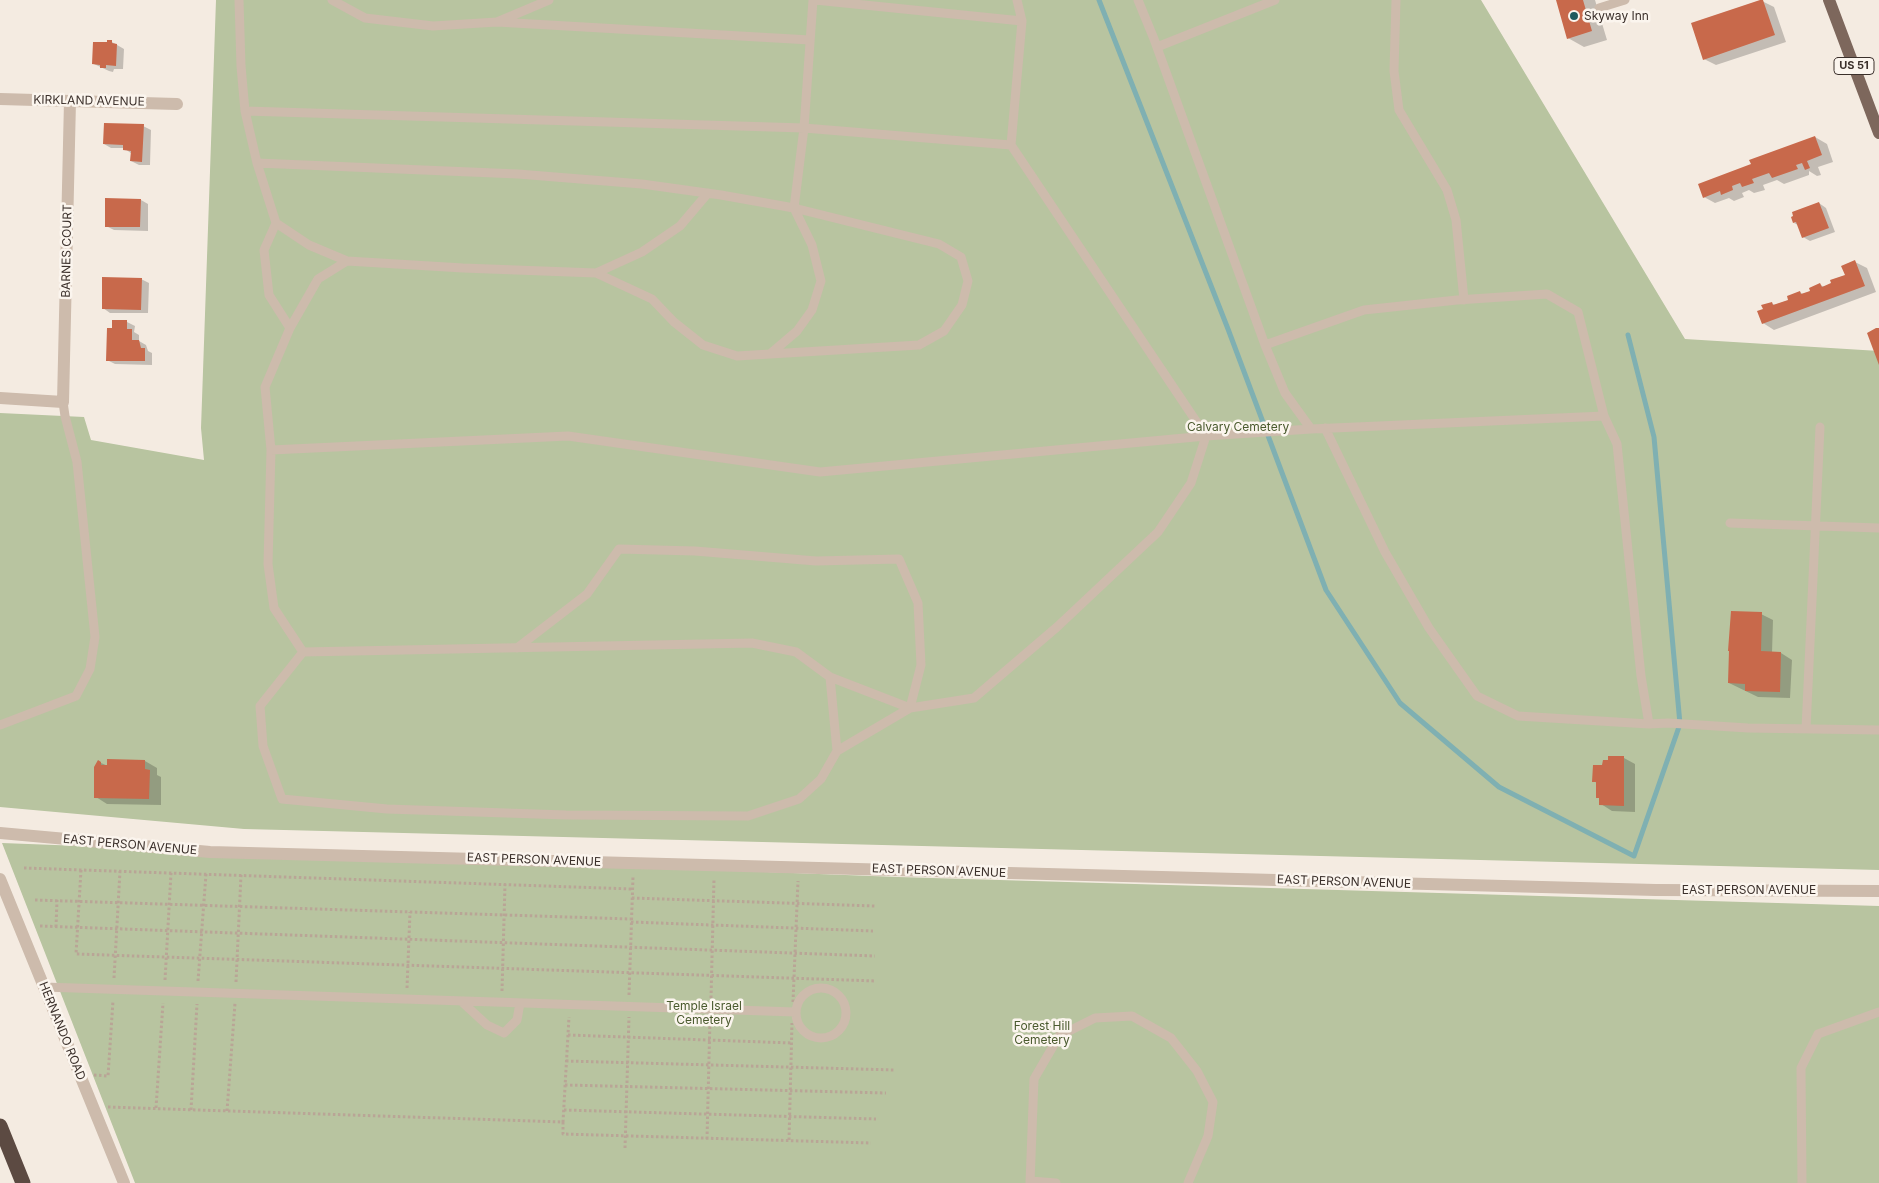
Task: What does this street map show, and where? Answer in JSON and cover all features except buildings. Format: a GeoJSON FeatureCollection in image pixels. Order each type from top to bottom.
{"type":"FeatureCollection","features":[{"type":"Feature","properties":{"kind":"highway"},"geometry":{"type":"LineString","coordinates":[[0,1126],[23,1183]]}},
{"type":"Feature","properties":{"kind":"main road","name":"US 51"},"geometry":{"type":"LineString","coordinates":[[1828,0],[1879,133]]}},
{"type":"Feature","properties":{"kind":"street","name":"KIRKLAND AVENUE"},"geometry":{"type":"LineString","coordinates":[[0,99],[177,104]]}},
{"type":"Feature","properties":{"kind":"street","name":"BARNES COURT"},"geometry":{"type":"LineString","coordinates":[[63,402],[70,101]]}},
{"type":"Feature","properties":{"kind":"street"},"geometry":{"type":"LineString","coordinates":[[0,398],[63,402]]}},
{"type":"Feature","properties":{"kind":"street","name":"EAST PERSON AVENUE"},"geometry":{"type":"LineString","coordinates":[[0,833],[230,852],[1656,890],[1879,891]]}},
{"type":"Feature","properties":{"kind":"street","name":"HERNANDO ROAD"},"geometry":{"type":"LineString","coordinates":[[0,879],[124,1183]]}},
{"type":"Feature","properties":{"kind":"lane"},"geometry":{"type":"LineString","coordinates":[[239,0],[246,111],[257,163],[276,222],[309,245],[347,261],[596,273],[652,299],[674,322],[703,346],[737,356],[919,346],[944,331],[962,305],[968,281],[961,257],[939,244],[794,208],[708,193],[642,184],[518,174],[257,163]]}},
{"type":"Feature","properties":{"kind":"lane"},"geometry":{"type":"LineString","coordinates":[[332,0],[365,18],[434,26],[497,22],[810,40]]}},
{"type":"Feature","properties":{"kind":"lane"},"geometry":{"type":"LineString","coordinates":[[497,22],[549,0]]}},
{"type":"Feature","properties":{"kind":"lane"},"geometry":{"type":"LineString","coordinates":[[770,354],[797,331],[812,310],[821,281],[812,245],[794,208],[804,128],[814,0],[1022,21]]}},
{"type":"Feature","properties":{"kind":"lane"},"geometry":{"type":"LineString","coordinates":[[1017,0],[1022,21],[1011,145],[1206,436]]}},
{"type":"Feature","properties":{"kind":"lane"},"geometry":{"type":"LineString","coordinates":[[1138,0],[1157,47],[1266,346],[1285,393],[1311,429]]}},
{"type":"Feature","properties":{"kind":"lane"},"geometry":{"type":"LineString","coordinates":[[1157,47],[1275,0]]}},
{"type":"Feature","properties":{"kind":"lane"},"geometry":{"type":"LineString","coordinates":[[1396,0],[1394,71],[1399,110],[1446,190],[1456,220],[1464,300]]}},
{"type":"Feature","properties":{"kind":"lane"},"geometry":{"type":"LineString","coordinates":[[1598,8],[1626,0]]}},
{"type":"Feature","properties":{"kind":"lane"},"geometry":{"type":"LineString","coordinates":[[246,111],[804,128],[1011,145]]}},
{"type":"Feature","properties":{"kind":"lane"},"geometry":{"type":"LineString","coordinates":[[596,273],[642,252],[680,226],[708,193]]}},
{"type":"Feature","properties":{"kind":"lane"},"geometry":{"type":"LineString","coordinates":[[276,222],[264,250],[269,295],[290,328]]}},
{"type":"Feature","properties":{"kind":"lane"},"geometry":{"type":"LineString","coordinates":[[303,652],[274,608],[268,564],[271,450],[265,387],[290,328],[318,279],[347,261]]}},
{"type":"Feature","properties":{"kind":"lane"},"geometry":{"type":"LineString","coordinates":[[1266,346],[1364,310],[1547,294],[1578,312],[1604,416],[1617,444],[1641,676],[1649,724]]}},
{"type":"Feature","properties":{"kind":"lane"},"geometry":{"type":"LineString","coordinates":[[0,725],[76,696],[90,669],[95,637],[77,462],[63,402]]}},
{"type":"Feature","properties":{"kind":"lane"},"geometry":{"type":"LineString","coordinates":[[271,450],[568,436],[820,472],[1244,432],[1604,416]]}},
{"type":"Feature","properties":{"kind":"lane"},"geometry":{"type":"LineString","coordinates":[[1806,729],[1820,426]]}},
{"type":"Feature","properties":{"kind":"lane"},"geometry":{"type":"LineString","coordinates":[[1325,428],[1386,552],[1429,628],[1477,696],[1518,716],[1748,728],[1879,730]]}},
{"type":"Feature","properties":{"kind":"lane"},"geometry":{"type":"LineString","coordinates":[[303,652],[260,706],[263,746],[282,799],[386,809],[566,815],[748,816],[799,799],[821,779],[837,751],[910,708],[974,698],[1057,627],[1158,532],[1191,483],[1206,436]]}},
{"type":"Feature","properties":{"kind":"lane"},"geometry":{"type":"LineString","coordinates":[[1730,523],[1879,528]]}},
{"type":"Feature","properties":{"kind":"lane"},"geometry":{"type":"LineString","coordinates":[[517,648],[587,594],[619,550],[695,551],[816,562],[899,559],[918,603],[922,665],[910,708]]}},
{"type":"Feature","properties":{"kind":"lane"},"geometry":{"type":"LineString","coordinates":[[303,652],[752,643],[796,652],[830,677],[910,708]]}},
{"type":"Feature","properties":{"kind":"lane"},"geometry":{"type":"LineString","coordinates":[[830,677],[837,751]]}},
{"type":"Feature","properties":{"kind":"lane"},"geometry":{"type":"LineString","coordinates":[[44,987],[794,1012]]}},
{"type":"Feature","properties":{"kind":"lane"},"geometry":{"type":"LineString","coordinates":[[817,988],[826,988],[834,991],[840,997],[845,1004],[846,1014],[843,1026],[837,1032],[830,1037],[821,1038],[807,1034],[800,1028],[794,1012],[801,996],[817,988]]}},
{"type":"Feature","properties":{"kind":"lane"},"geometry":{"type":"LineString","coordinates":[[461,1001],[487,1026],[504,1033],[517,1020],[520,1003]]}},
{"type":"Feature","properties":{"kind":"lane"},"geometry":{"type":"LineString","coordinates":[[1802,1183],[1802,1068],[1818,1034],[1879,1012]]}},
{"type":"Feature","properties":{"kind":"lane"},"geometry":{"type":"LineString","coordinates":[[1056,1183],[1030,1182],[1034,1078],[1059,1036],[1095,1018],[1132,1016],[1171,1038],[1197,1071],[1213,1102],[1208,1136],[1188,1183]]}},
{"type":"Feature","properties":{"kind":"path"},"geometry":{"type":"LineString","coordinates":[[24,868],[632,889]]}},
{"type":"Feature","properties":{"kind":"path"},"geometry":{"type":"LineString","coordinates":[[80,870],[76,954],[876,981]]}},
{"type":"Feature","properties":{"kind":"path"},"geometry":{"type":"LineString","coordinates":[[625,1148],[633,874]]}},
{"type":"Feature","properties":{"kind":"path"},"geometry":{"type":"LineString","coordinates":[[705,876],[714,876],[707,1139]]}},
{"type":"Feature","properties":{"kind":"path"},"geometry":{"type":"LineString","coordinates":[[789,1140],[798,879]]}},
{"type":"Feature","properties":{"kind":"path"},"geometry":{"type":"LineString","coordinates":[[501,1002],[505,884]]}},
{"type":"Feature","properties":{"kind":"path"},"geometry":{"type":"LineString","coordinates":[[632,898],[875,906]]}},
{"type":"Feature","properties":{"kind":"path"},"geometry":{"type":"LineString","coordinates":[[35,900],[504,914],[713,925],[873,930]]}},
{"type":"Feature","properties":{"kind":"path"},"geometry":{"type":"LineString","coordinates":[[56,927],[57,900]]}},
{"type":"Feature","properties":{"kind":"path"},"geometry":{"type":"LineString","coordinates":[[407,999],[410,912]]}},
{"type":"Feature","properties":{"kind":"path"},"geometry":{"type":"LineString","coordinates":[[40,926],[875,956]]}},
{"type":"Feature","properties":{"kind":"path"},"geometry":{"type":"LineString","coordinates":[[569,1004],[563,1134],[871,1143]]}},
{"type":"Feature","properties":{"kind":"path"},"geometry":{"type":"LineString","coordinates":[[568,1035],[792,1043]]}},
{"type":"Feature","properties":{"kind":"path"},"geometry":{"type":"LineString","coordinates":[[566,1060],[895,1070]]}},
{"type":"Feature","properties":{"kind":"path"},"geometry":{"type":"LineString","coordinates":[[565,1085],[886,1093]]}},
{"type":"Feature","properties":{"kind":"path"},"geometry":{"type":"LineString","coordinates":[[92,1106],[563,1122]]}},
{"type":"Feature","properties":{"kind":"path"},"geometry":{"type":"LineString","coordinates":[[564,1110],[876,1119]]}},
{"type":"Feature","properties":{"kind":"green space","name":"Calvary Cemetery"},"geometry":{"type":"Polygon","coordinates":[[[216,0],[1481,0],[1685,339],[1879,351],[1879,870],[244,829],[0,807],[0,413],[84,417],[91,440],[204,460],[201,428],[216,0]]]}},
{"type":"Feature","properties":{"kind":"green space"},"geometry":{"type":"Polygon","coordinates":[[[2,843],[898,877],[1879,906],[1879,1183],[135,1183],[2,843]]]}},
{"type":"Feature","properties":{"kind":"waterway"},"geometry":{"type":"LineString","coordinates":[[1099,0],[1228,329],[1326,590],[1400,703],[1499,787],[1634,856],[1680,724],[1654,437],[1628,335]]}},
{"type":"Feature","properties":{"kind":"place","name":"Skyway Inn"},"geometry":{"type":"Point","coordinates":[1574,16]}},
{"type":"Feature","properties":{"kind":"park label","name":"Temple Israel Cemetery"},"geometry":{"type":"Point","coordinates":[704,1013]}},
{"type":"Feature","properties":{"kind":"park label","name":"Forest Hill Cemetery"},"geometry":{"type":"Point","coordinates":[1042,1033]}}]}
